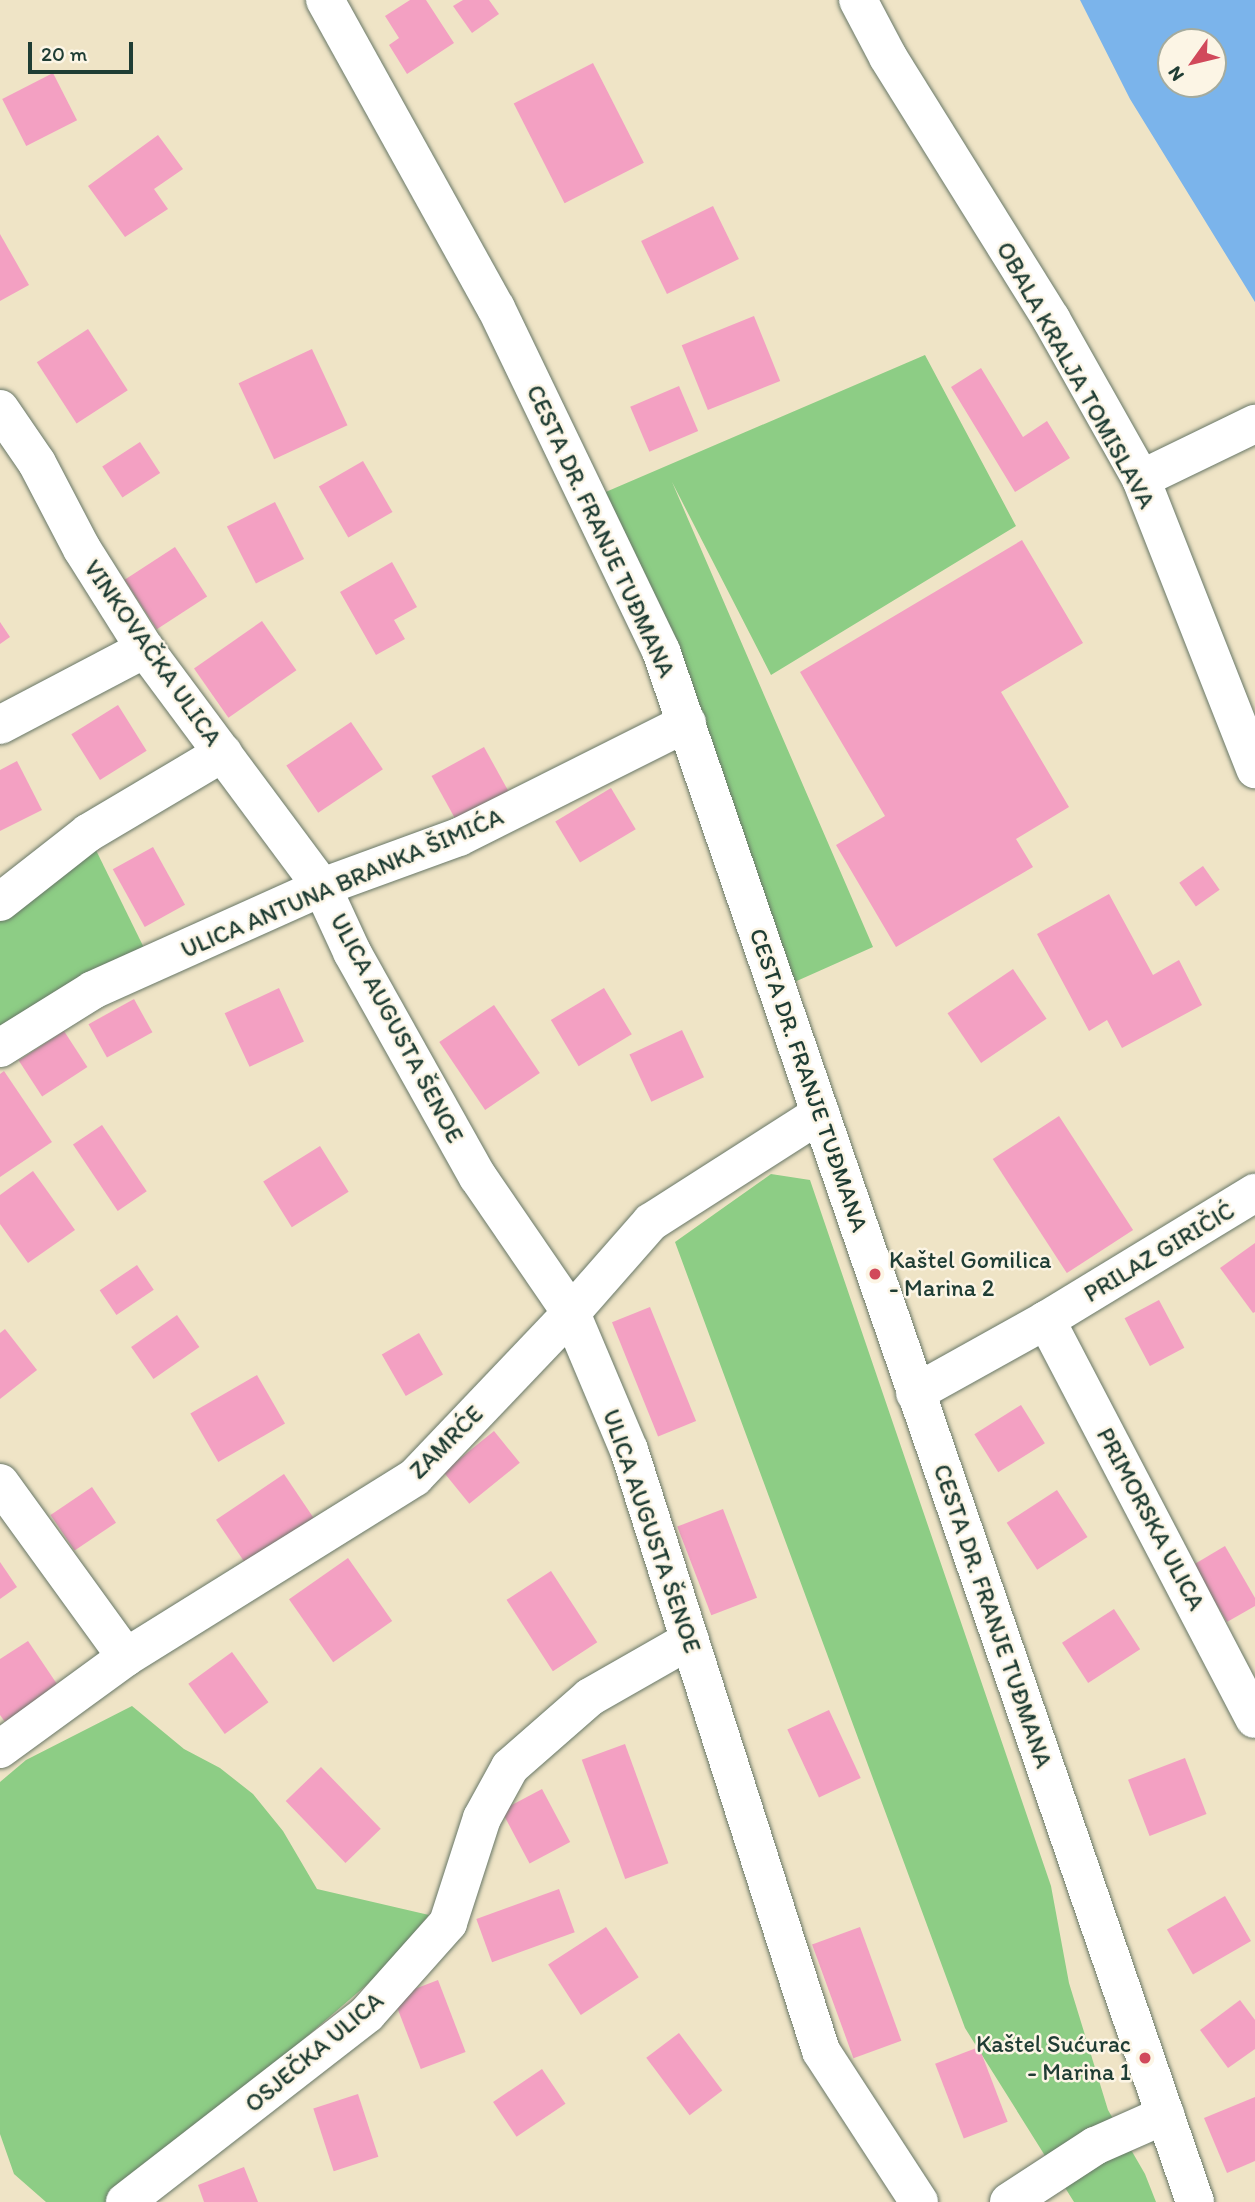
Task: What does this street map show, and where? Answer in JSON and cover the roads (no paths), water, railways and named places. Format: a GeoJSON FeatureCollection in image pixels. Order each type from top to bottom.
{"type":"FeatureCollection","features":[{"type":"Feature","properties":{"kind":"street","name":"CESTA DR. FRANJE TUĐMANA"},"geometry":{"type":"LineString","coordinates":[[325,0],[496,308],[662,651],[1195,2202]]}},
{"type":"Feature","properties":{"kind":"street","name":"OBALA KRALJA TOMISLAVA"},"geometry":{"type":"LineString","coordinates":[[858,0],[888,57],[1051,320],[1141,479],[1255,769]]}},
{"type":"Feature","properties":{"kind":"street","name":"VINKOVAČKA ULICA"},"geometry":{"type":"LineString","coordinates":[[0,409],[37,463],[82,549],[145,649],[322,887]]}},
{"type":"Feature","properties":{"kind":"street"},"geometry":{"type":"LineString","coordinates":[[1141,479],[1255,424]]}},
{"type":"Feature","properties":{"kind":"street"},"geometry":{"type":"LineString","coordinates":[[0,725],[145,649]]}},
{"type":"Feature","properties":{"kind":"street","name":"ULICA ANTUNA BRANKA ŠIMIĆA"},"geometry":{"type":"LineString","coordinates":[[0,1048],[93,990],[322,887],[459,837],[687,723]]}},
{"type":"Feature","properties":{"kind":"street"},"geometry":{"type":"LineString","coordinates":[[0,902],[88,833],[223,753]]}},
{"type":"Feature","properties":{"kind":"street","name":"ULICA AUGUSTA ŠENOE"},"geometry":{"type":"LineString","coordinates":[[322,887],[352,952],[478,1177],[572,1313],[629,1450],[821,2051],[919,2202]]}},
{"type":"Feature","properties":{"kind":"street","name":"ZAMRĆE"},"geometry":{"type":"LineString","coordinates":[[0,1749],[125,1657],[415,1477],[572,1313],[651,1222],[820,1114]]}},
{"type":"Feature","properties":{"kind":"street","name":"PRILAZ GIRIČIĆ"},"geometry":{"type":"LineString","coordinates":[[915,1393],[1046,1320],[1255,1193]]}},
{"type":"Feature","properties":{"kind":"street","name":"PRIMORSKA ULICA"},"geometry":{"type":"LineString","coordinates":[[1046,1320],[1255,1718]]}},
{"type":"Feature","properties":{"kind":"street"},"geometry":{"type":"LineString","coordinates":[[0,1483],[125,1657]]}},
{"type":"Feature","properties":{"kind":"street","name":"OSJEČKA ULICA"},"geometry":{"type":"LineString","coordinates":[[125,2202],[367,2014],[449,1923],[482,1818],[510,1767],[590,1697],[690,1640]]}},
{"type":"Feature","properties":{"kind":"street"},"geometry":{"type":"LineString","coordinates":[[1009,2202],[1095,2146],[1165,2115]]}},
{"type":"Feature","properties":{"kind":"water"},"geometry":{"type":"Polygon","coordinates":[[[1080,0],[1255,0],[1255,302],[1130,99],[1080,0]]]}},
{"type":"Feature","properties":{"kind":"place","name":"Kaštel Gomilica - Marina 2"},"geometry":{"type":"Point","coordinates":[875,1274]}},
{"type":"Feature","properties":{"kind":"place","name":"Kaštel Sućurac - Marina 1"},"geometry":{"type":"Point","coordinates":[1145,2058]}}]}
